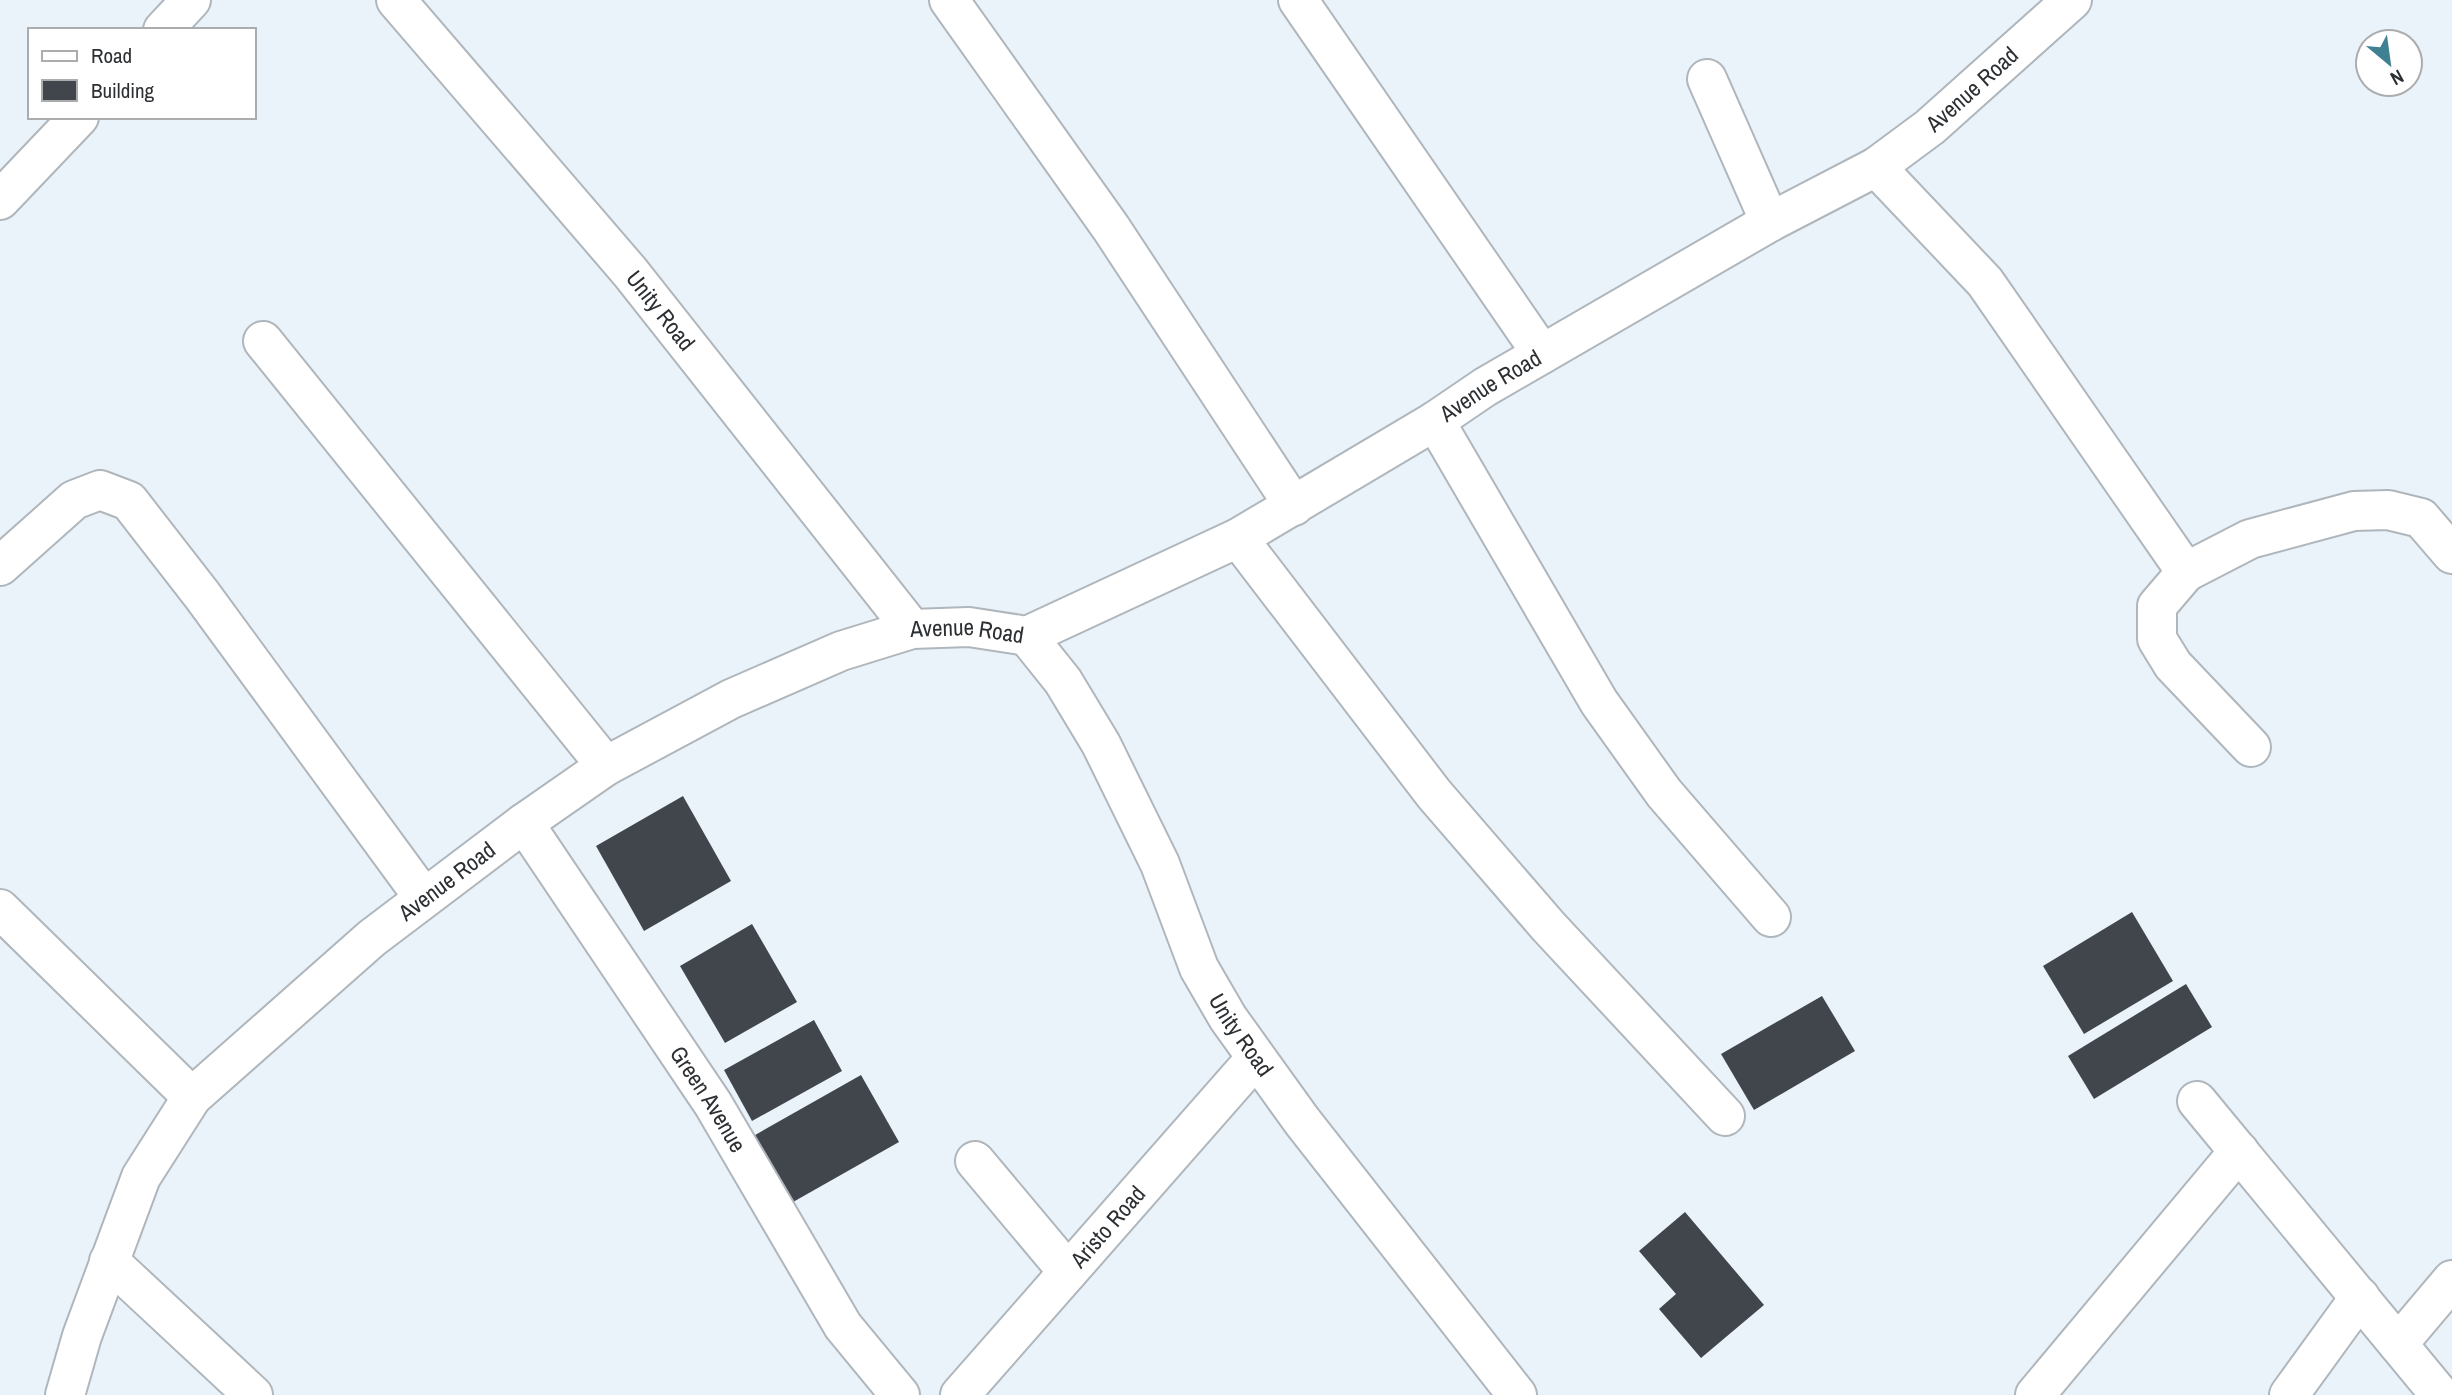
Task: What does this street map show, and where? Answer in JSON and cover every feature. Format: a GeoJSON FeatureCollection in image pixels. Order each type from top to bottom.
{"type":"FeatureCollection","features":[{"type":"Feature","properties":{"kind":"street"},"geometry":{"type":"LineString","coordinates":[[165,28],[191,0]]}},
{"type":"Feature","properties":{"kind":"street","name":"Unity Road"},"geometry":{"type":"LineString","coordinates":[[396,0],[630,272],[912,629]]}},
{"type":"Feature","properties":{"kind":"street"},"geometry":{"type":"LineString","coordinates":[[949,0],[1111,228],[1294,506]]}},
{"type":"Feature","properties":{"kind":"street"},"geometry":{"type":"LineString","coordinates":[[1298,0],[1542,354]]}},
{"type":"Feature","properties":{"kind":"street","name":"Avenue Road"},"geometry":{"type":"LineString","coordinates":[[65,1395],[82,1336],[141,1177],[192,1097],[372,937],[524,823],[606,766],[743,693],[841,651],[912,629],[969,627],[1027,636],[1238,538],[1435,421],[1485,387],[1770,222],[1876,167],[1930,127],[2072,0]]}},
{"type":"Feature","properties":{"kind":"street"},"geometry":{"type":"LineString","coordinates":[[1707,79],[1770,222]]}},
{"type":"Feature","properties":{"kind":"street"},"geometry":{"type":"LineString","coordinates":[[0,200],[77,119]]}},
{"type":"Feature","properties":{"kind":"street"},"geometry":{"type":"LineString","coordinates":[[1876,167],[1985,282],[2186,572]]}},
{"type":"Feature","properties":{"kind":"street"},"geometry":{"type":"LineString","coordinates":[[263,341],[606,766]]}},
{"type":"Feature","properties":{"kind":"street"},"geometry":{"type":"LineString","coordinates":[[1435,421],[1599,702],[1664,793],[1772,917]]}},
{"type":"Feature","properties":{"kind":"street"},"geometry":{"type":"LineString","coordinates":[[0,566],[74,500],[100,490],[129,501],[210,606],[424,898]]}},
{"type":"Feature","properties":{"kind":"street"},"geometry":{"type":"LineString","coordinates":[[2251,747],[2173,666],[2157,639],[2157,606],[2186,572],[2250,540],[2354,511],[2388,510],[2421,518],[2452,554]]}},
{"type":"Feature","properties":{"kind":"street"},"geometry":{"type":"LineString","coordinates":[[1238,538],[1434,794],[1548,926],[1725,1116]]}},
{"type":"Feature","properties":{"kind":"street","name":"Unity Road"},"geometry":{"type":"LineString","coordinates":[[1027,636],[1063,681],[1101,744],[1160,864],[1199,968],[1228,1018],[1301,1121],[1517,1395]]}},
{"type":"Feature","properties":{"kind":"street","name":"Green Avenue"},"geometry":{"type":"LineString","coordinates":[[524,823],[713,1104],[843,1326],[894,1388]]}},
{"type":"Feature","properties":{"kind":"street"},"geometry":{"type":"LineString","coordinates":[[0,909],[192,1097]]}},
{"type":"Feature","properties":{"kind":"street","name":"Aristo Road"},"geometry":{"type":"LineString","coordinates":[[959,1395],[1256,1058]]}},
{"type":"Feature","properties":{"kind":"street"},"geometry":{"type":"LineString","coordinates":[[2197,1101],[2440,1395]]}},
{"type":"Feature","properties":{"kind":"street"},"geometry":{"type":"LineString","coordinates":[[2035,1395],[2239,1151]]}},
{"type":"Feature","properties":{"kind":"street"},"geometry":{"type":"LineString","coordinates":[[975,1161],[1068,1272]]}},
{"type":"Feature","properties":{"kind":"street"},"geometry":{"type":"LineString","coordinates":[[109,1261],[253,1395]]}},
{"type":"Feature","properties":{"kind":"street"},"geometry":{"type":"LineString","coordinates":[[2398,1344],[2452,1280]]}},
{"type":"Feature","properties":{"kind":"street"},"geometry":{"type":"LineString","coordinates":[[2289,1395],[2360,1297]]}},
{"type":"Feature","properties":{"kind":"building"},"geometry":{"type":"Polygon","coordinates":[[[683,796],[731,881],[644,931],[596,846],[683,796]]]}},
{"type":"Feature","properties":{"kind":"building"},"geometry":{"type":"Polygon","coordinates":[[[2132,912],[2173,981],[2084,1034],[2043,966],[2132,912]]]}},
{"type":"Feature","properties":{"kind":"building"},"geometry":{"type":"Polygon","coordinates":[[[752,924],[797,1002],[725,1043],[680,966],[752,924]]]}},
{"type":"Feature","properties":{"kind":"building"},"geometry":{"type":"Polygon","coordinates":[[[2186,984],[2212,1027],[2094,1099],[2068,1056],[2186,984]]]}},
{"type":"Feature","properties":{"kind":"building"},"geometry":{"type":"Polygon","coordinates":[[[1822,996],[1855,1051],[1754,1110],[1721,1054],[1822,996]]]}},
{"type":"Feature","properties":{"kind":"building"},"geometry":{"type":"Polygon","coordinates":[[[814,1020],[842,1071],[752,1121],[724,1070],[814,1020]]]}},
{"type":"Feature","properties":{"kind":"building"},"geometry":{"type":"Polygon","coordinates":[[[861,1075],[899,1142],[786,1206],[748,1139],[861,1075]]]}},
{"type":"Feature","properties":{"kind":"building"},"geometry":{"type":"Polygon","coordinates":[[[1685,1212],[1764,1305],[1701,1358],[1659,1309],[1676,1294],[1639,1251],[1685,1212]]]}}]}
